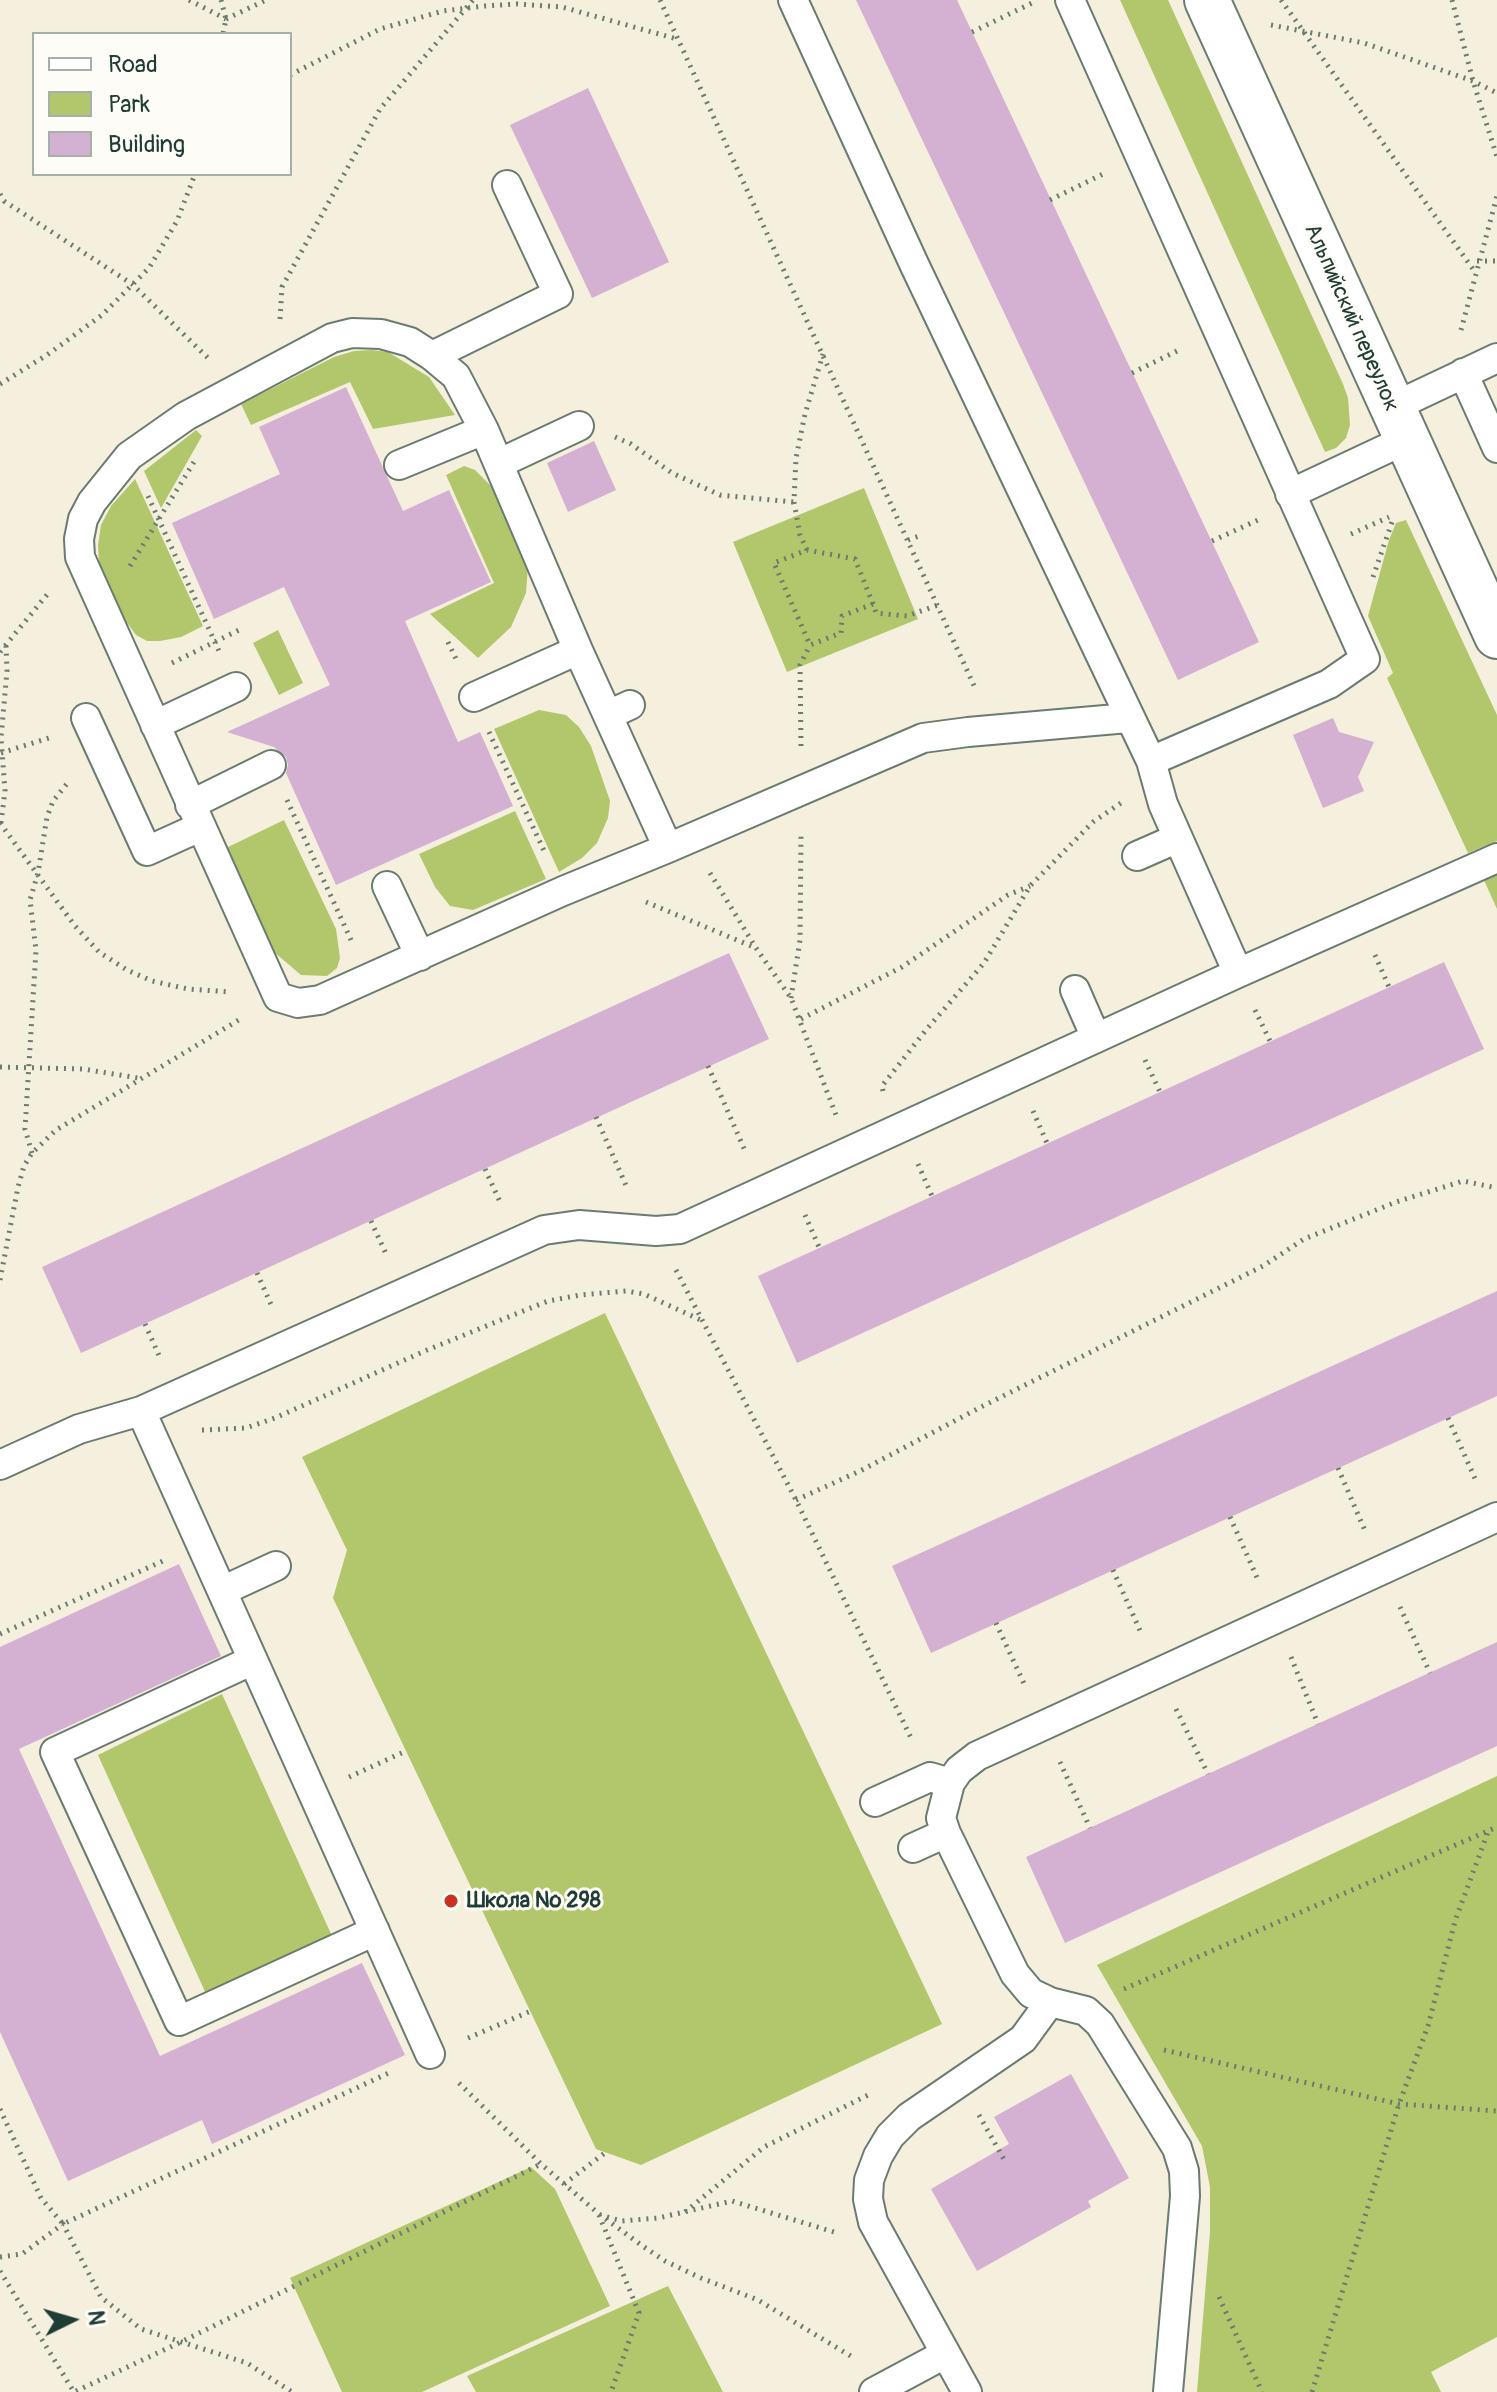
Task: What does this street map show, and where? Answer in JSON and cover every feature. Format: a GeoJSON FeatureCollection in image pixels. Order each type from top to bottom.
{"type":"FeatureCollection","features":[{"type":"Feature","properties":{"kind":"street","name":"Альпийский переулок"},"geometry":{"type":"LineString","coordinates":[[1207,0],[1497,636]]}},
{"type":"Feature","properties":{"kind":"lane"},"geometry":{"type":"LineString","coordinates":[[793,0],[920,279],[1154,773],[1163,804],[1238,973]]}},
{"type":"Feature","properties":{"kind":"lane"},"geometry":{"type":"LineString","coordinates":[[1070,0],[1365,659],[1329,684],[1154,773]]}},
{"type":"Feature","properties":{"kind":"lane"},"geometry":{"type":"LineString","coordinates":[[432,356],[558,294],[507,185]]}},
{"type":"Feature","properties":{"kind":"lane"},"geometry":{"type":"LineString","coordinates":[[678,843],[619,710],[578,650],[500,463],[456,376],[410,342],[381,334],[352,333],[332,338],[240,386],[186,416],[129,456],[106,482],[83,519],[79,539],[80,557],[135,682],[278,997],[298,1003],[320,1000],[563,891],[678,843],[923,738],[1128,718]]}},
{"type":"Feature","properties":{"kind":"lane"},"geometry":{"type":"LineString","coordinates":[[1293,499],[1463,373],[1497,358]]}},
{"type":"Feature","properties":{"kind":"lane"},"geometry":{"type":"LineString","coordinates":[[1463,373],[1497,448]]}},
{"type":"Feature","properties":{"kind":"lane"},"geometry":{"type":"LineString","coordinates":[[500,463],[579,426]]}},
{"type":"Feature","properties":{"kind":"lane"},"geometry":{"type":"LineString","coordinates":[[399,465],[484,430]]}},
{"type":"Feature","properties":{"kind":"lane"},"geometry":{"type":"LineString","coordinates":[[474,697],[578,650]]}},
{"type":"Feature","properties":{"kind":"lane"},"geometry":{"type":"LineString","coordinates":[[155,725],[236,687]]}},
{"type":"Feature","properties":{"kind":"lane"},"geometry":{"type":"LineString","coordinates":[[92,731],[147,851],[271,765]]}},
{"type":"Feature","properties":{"kind":"lane"},"geometry":{"type":"LineString","coordinates":[[1137,856],[1178,838]]}},
{"type":"Feature","properties":{"kind":"lane"},"geometry":{"type":"LineString","coordinates":[[2,1459],[79,1429],[141,1411],[544,1230],[579,1225],[680,1229],[1497,858]]}},
{"type":"Feature","properties":{"kind":"lane"},"geometry":{"type":"LineString","coordinates":[[387,886],[420,956]]}},
{"type":"Feature","properties":{"kind":"lane"},"geometry":{"type":"LineString","coordinates":[[1075,990],[1096,1038]]}},
{"type":"Feature","properties":{"kind":"lane"},"geometry":{"type":"LineString","coordinates":[[141,1411],[430,2054]]}},
{"type":"Feature","properties":{"kind":"lane"},"geometry":{"type":"LineString","coordinates":[[875,1802],[940,1780],[977,1756],[1495,1518]]}},
{"type":"Feature","properties":{"kind":"lane"},"geometry":{"type":"LineString","coordinates":[[222,1591],[276,1566]]}},
{"type":"Feature","properties":{"kind":"lane"},"geometry":{"type":"LineString","coordinates":[[253,1660],[55,1752],[179,2021],[375,1931]]}},
{"type":"Feature","properties":{"kind":"lane"},"geometry":{"type":"LineString","coordinates":[[940,1780],[941,1818],[946,1833],[1015,1974],[1031,1993],[1050,2002],[1086,2011],[1100,2024],[1177,2148],[1184,2171],[1184,2220],[1168,2392]]}},
{"type":"Feature","properties":{"kind":"lane"},"geometry":{"type":"LineString","coordinates":[[913,1848],[946,1833]]}},
{"type":"Feature","properties":{"kind":"lane"},"geometry":{"type":"LineString","coordinates":[[967,2392],[873,2222],[868,2199],[869,2180],[890,2136],[909,2117],[1023,2039],[1050,2002]]}},
{"type":"Feature","properties":{"kind":"lane"},"geometry":{"type":"LineString","coordinates":[[881,2388],[945,2354]]}},
{"type":"Feature","properties":{"kind":"path"},"geometry":{"type":"LineString","coordinates":[[189,0],[226,19]]}},
{"type":"Feature","properties":{"kind":"path"},"geometry":{"type":"LineString","coordinates":[[221,0],[226,19],[223,32]]}},
{"type":"Feature","properties":{"kind":"path"},"geometry":{"type":"LineString","coordinates":[[226,19],[266,0]]}},
{"type":"Feature","properties":{"kind":"path"},"geometry":{"type":"LineString","coordinates":[[277,367],[282,287],[380,109],[473,0]]}},
{"type":"Feature","properties":{"kind":"path"},"geometry":{"type":"LineString","coordinates":[[660,0],[994,730]]}},
{"type":"Feature","properties":{"kind":"path"},"geometry":{"type":"LineString","coordinates":[[972,32],[1038,0]]}},
{"type":"Feature","properties":{"kind":"path"},"geometry":{"type":"LineString","coordinates":[[1281,0],[1475,272]]}},
{"type":"Feature","properties":{"kind":"path"},"geometry":{"type":"LineString","coordinates":[[1452,0],[1497,157]]}},
{"type":"Feature","properties":{"kind":"path"},"geometry":{"type":"LineString","coordinates":[[292,74],[380,29],[443,11],[466,8],[517,4],[562,7],[678,40]]}},
{"type":"Feature","properties":{"kind":"path"},"geometry":{"type":"LineString","coordinates":[[1262,23],[1364,43],[1473,81],[1497,93]]}},
{"type":"Feature","properties":{"kind":"path"},"geometry":{"type":"LineString","coordinates":[[1050,200],[1139,156]]}},
{"type":"Feature","properties":{"kind":"path"},"geometry":{"type":"LineString","coordinates":[[0,384],[102,315],[149,268],[177,221],[194,176]]}},
{"type":"Feature","properties":{"kind":"path"},"geometry":{"type":"LineString","coordinates":[[0,194],[4,201],[132,284],[195,347],[240,386]]}},
{"type":"Feature","properties":{"kind":"path"},"geometry":{"type":"LineString","coordinates":[[1463,373],[1455,351],[1497,196]]}},
{"type":"Feature","properties":{"kind":"path"},"geometry":{"type":"LineString","coordinates":[[1468,262],[1497,261]]}},
{"type":"Feature","properties":{"kind":"path"},"geometry":{"type":"LineString","coordinates":[[1132,373],[1218,331]]}},
{"type":"Feature","properties":{"kind":"path"},"geometry":{"type":"LineString","coordinates":[[807,550],[800,535],[794,502],[796,458],[823,354]]}},
{"type":"Feature","properties":{"kind":"path"},"geometry":{"type":"LineString","coordinates":[[579,426],[631,444],[672,473],[720,495],[794,502]]}},
{"type":"Feature","properties":{"kind":"path"},"geometry":{"type":"LineString","coordinates":[[1212,541],[1293,499]]}},
{"type":"Feature","properties":{"kind":"path"},"geometry":{"type":"LineString","coordinates":[[1316,550],[1396,514]]}},
{"type":"Feature","properties":{"kind":"path"},"geometry":{"type":"LineString","coordinates":[[908,540],[919,536]]}},
{"type":"Feature","properties":{"kind":"path"},"geometry":{"type":"LineString","coordinates":[[810,645],[774,563],[807,550],[855,559],[876,613],[907,616],[938,605]]}},
{"type":"Feature","properties":{"kind":"path"},"geometry":{"type":"LineString","coordinates":[[0,652],[80,557]]}},
{"type":"Feature","properties":{"kind":"path"},"geometry":{"type":"LineString","coordinates":[[791,998],[800,940],[800,665],[810,645],[841,633],[842,616],[873,604]]}},
{"type":"Feature","properties":{"kind":"path"},"geometry":{"type":"LineString","coordinates":[[135,682],[239,630]]}},
{"type":"Feature","properties":{"kind":"path"},"geometry":{"type":"LineString","coordinates":[[448,642],[563,891]]}},
{"type":"Feature","properties":{"kind":"path"},"geometry":{"type":"LineString","coordinates":[[6,645],[7,671],[1,720],[5,791],[0,823],[75,926],[99,952],[152,981],[188,989],[254,991],[278,997]]}},
{"type":"Feature","properties":{"kind":"path"},"geometry":{"type":"LineString","coordinates":[[1,753],[24,744],[92,731]]}},
{"type":"Feature","properties":{"kind":"path"},"geometry":{"type":"LineString","coordinates":[[32,1153],[25,1129],[36,950],[30,900],[53,801],[92,731]]}},
{"type":"Feature","properties":{"kind":"path"},"geometry":{"type":"LineString","coordinates":[[893,1132],[882,1086],[984,963],[1030,886],[1093,822],[1128,798],[1154,773]]}},
{"type":"Feature","properties":{"kind":"path"},"geometry":{"type":"LineString","coordinates":[[678,843],[791,998],[849,1152]]}},
{"type":"Feature","properties":{"kind":"path"},"geometry":{"type":"LineString","coordinates":[[801,1019],[880,980],[1008,895],[1030,886]]}},
{"type":"Feature","properties":{"kind":"path"},"geometry":{"type":"LineString","coordinates":[[635,899],[664,908],[756,948]]}},
{"type":"Feature","properties":{"kind":"path"},"geometry":{"type":"LineString","coordinates":[[0,1280],[18,1187],[24,1166],[32,1153],[56,1130],[278,997]]}},
{"type":"Feature","properties":{"kind":"path"},"geometry":{"type":"LineString","coordinates":[[708,1066],[763,1192]]}},
{"type":"Feature","properties":{"kind":"path"},"geometry":{"type":"LineString","coordinates":[[0,1067],[83,1069],[139,1078]]}},
{"type":"Feature","properties":{"kind":"path"},"geometry":{"type":"LineString","coordinates":[[596,1117],[651,1230],[703,1321],[940,1780]]}},
{"type":"Feature","properties":{"kind":"path"},"geometry":{"type":"LineString","coordinates":[[796,1500],[860,1471],[1263,1266],[1304,1239],[1396,1202],[1463,1181],[1497,1188]]}},
{"type":"Feature","properties":{"kind":"path"},"geometry":{"type":"LineString","coordinates":[[141,1411],[188,1430],[246,1428],[505,1317],[548,1301],[580,1295],[626,1291],[644,1294],[703,1321]]}},
{"type":"Feature","properties":{"kind":"path"},"geometry":{"type":"LineString","coordinates":[[1448,1418],[1495,1518]]}},
{"type":"Feature","properties":{"kind":"path"},"geometry":{"type":"LineString","coordinates":[[1338,1468],[1430,1673]]}},
{"type":"Feature","properties":{"kind":"path"},"geometry":{"type":"LineString","coordinates":[[1230,1517],[1318,1724]]}},
{"type":"Feature","properties":{"kind":"path"},"geometry":{"type":"LineString","coordinates":[[0,1634],[200,1544]]}},
{"type":"Feature","properties":{"kind":"path"},"geometry":{"type":"LineString","coordinates":[[1113,1570],[1208,1774]]}},
{"type":"Feature","properties":{"kind":"path"},"geometry":{"type":"LineString","coordinates":[[996,1623],[1090,1828]]}},
{"type":"Feature","properties":{"kind":"path"},"geometry":{"type":"LineString","coordinates":[[313,1793],[406,1751]]}},
{"type":"Feature","properties":{"kind":"path"},"geometry":{"type":"LineString","coordinates":[[1086,2011],[1136,1983],[1497,1827]]}},
{"type":"Feature","properties":{"kind":"path"},"geometry":{"type":"LineString","coordinates":[[1312,2392],[1399,2104],[1428,2026],[1455,1921],[1488,1832]]}},
{"type":"Feature","properties":{"kind":"path"},"geometry":{"type":"LineString","coordinates":[[0,2257],[22,2254],[63,2224],[430,2054],[531,2011]]}},
{"type":"Feature","properties":{"kind":"path"},"geometry":{"type":"LineString","coordinates":[[1153,2047],[1399,2104],[1497,2111]]}},
{"type":"Feature","properties":{"kind":"path"},"geometry":{"type":"LineString","coordinates":[[430,2054],[541,2164],[599,2214],[665,2261],[789,2316],[881,2388]]}},
{"type":"Feature","properties":{"kind":"path"},"geometry":{"type":"LineString","coordinates":[[960,2082],[1006,2163]]}},
{"type":"Feature","properties":{"kind":"path"},"geometry":{"type":"LineString","coordinates":[[685,2212],[764,2147],[880,2090]]}},
{"type":"Feature","properties":{"kind":"path"},"geometry":{"type":"LineString","coordinates":[[0,2109],[41,2198],[63,2224],[101,2297],[141,2329],[247,2363],[292,2392]]}},
{"type":"Feature","properties":{"kind":"path"},"geometry":{"type":"LineString","coordinates":[[564,2184],[606,2152]]}},
{"type":"Feature","properties":{"kind":"path"},"geometry":{"type":"LineString","coordinates":[[0,2271],[74,2392],[541,2164]]}},
{"type":"Feature","properties":{"kind":"path"},"geometry":{"type":"LineString","coordinates":[[599,2214],[622,2221],[685,2212],[732,2201],[850,2237],[883,2240]]}},
{"type":"Feature","properties":{"kind":"path"},"geometry":{"type":"LineString","coordinates":[[599,2214],[639,2313],[611,2392]]}},
{"type":"Feature","properties":{"kind":"path"},"geometry":{"type":"LineString","coordinates":[[1216,2292],[1262,2392]]}},
{"type":"Feature","properties":{"kind":"green space"},"geometry":{"type":"Polygon","coordinates":[[[1120,0],[1168,0],[1343,384],[1348,398],[1350,425],[1346,438],[1336,448],[1325,452],[1120,0]]]}},
{"type":"Feature","properties":{"kind":"green space"},"geometry":{"type":"Polygon","coordinates":[[[372,350],[388,352],[429,377],[455,415],[373,429],[350,382],[251,425],[241,404],[334,357],[372,350]]]}},
{"type":"Feature","properties":{"kind":"green space"},"geometry":{"type":"Polygon","coordinates":[[[196,430],[202,436],[161,508],[144,471],[196,430]]]}},
{"type":"Feature","properties":{"kind":"green space"},"geometry":{"type":"Polygon","coordinates":[[[464,466],[475,470],[493,488],[528,566],[526,593],[511,627],[478,658],[430,614],[494,583],[446,475],[464,466]]]}},
{"type":"Feature","properties":{"kind":"green space"},"geometry":{"type":"Polygon","coordinates":[[[135,479],[203,626],[181,637],[147,641],[136,635],[125,620],[99,564],[101,525],[111,506],[135,479]]]}},
{"type":"Feature","properties":{"kind":"green space"},"geometry":{"type":"Polygon","coordinates":[[[864,488],[918,619],[787,672],[733,542],[864,488]]]}},
{"type":"Feature","properties":{"kind":"green space"},"geometry":{"type":"Polygon","coordinates":[[[1406,520],[1497,715],[1497,841],[1468,853],[1387,678],[1393,673],[1368,616],[1389,540],[1396,523],[1406,520]]]}},
{"type":"Feature","properties":{"kind":"green space"},"geometry":{"type":"Polygon","coordinates":[[[278,630],[303,683],[279,695],[253,643],[278,630]]]}},
{"type":"Feature","properties":{"kind":"green space"},"geometry":{"type":"Polygon","coordinates":[[[539,710],[566,715],[579,727],[591,746],[610,801],[608,818],[597,843],[582,858],[559,872],[494,729],[539,710]]]}},
{"type":"Feature","properties":{"kind":"green space"},"geometry":{"type":"Polygon","coordinates":[[[515,811],[546,879],[473,910],[450,906],[435,887],[419,854],[515,811]]]}},
{"type":"Feature","properties":{"kind":"green space"},"geometry":{"type":"Polygon","coordinates":[[[284,820],[336,929],[340,958],[337,968],[327,976],[301,975],[274,952],[226,848],[284,820]]]}},
{"type":"Feature","properties":{"kind":"green space"},"geometry":{"type":"Polygon","coordinates":[[[1497,871],[1497,909],[1483,878],[1497,871]]]}},
{"type":"Feature","properties":{"kind":"green space"},"geometry":{"type":"Polygon","coordinates":[[[605,1313],[942,2024],[641,2165],[596,2149],[333,1598],[347,1550],[302,1457],[605,1313]]]}},
{"type":"Feature","properties":{"kind":"green space"},"geometry":{"type":"Polygon","coordinates":[[[222,1694],[332,1936],[207,1996],[98,1755],[222,1694]]]}},
{"type":"Feature","properties":{"kind":"green space"},"geometry":{"type":"Polygon","coordinates":[[[1497,1776],[1497,2337],[1431,2372],[1441,2392],[1197,2392],[1210,2232],[1210,2187],[1202,2146],[1097,1965],[1497,1776]]]}},
{"type":"Feature","properties":{"kind":"green space"},"geometry":{"type":"Polygon","coordinates":[[[531,2167],[555,2189],[610,2306],[422,2392],[342,2392],[290,2278],[531,2167]]]}},
{"type":"Feature","properties":{"kind":"green space"},"geometry":{"type":"Polygon","coordinates":[[[668,2286],[723,2392],[476,2392],[467,2376],[668,2286]]]}},
{"type":"Feature","properties":{"kind":"building"},"geometry":{"type":"Polygon","coordinates":[[[856,0],[957,0],[1259,642],[1178,680],[856,0]]]}},
{"type":"Feature","properties":{"kind":"building"},"geometry":{"type":"Polygon","coordinates":[[[588,88],[669,262],[592,298],[510,125],[588,88]]]}},
{"type":"Feature","properties":{"kind":"building"},"geometry":{"type":"Polygon","coordinates":[[[346,387],[403,511],[449,490],[491,582],[405,621],[458,742],[480,732],[513,806],[336,885],[286,773],[286,757],[274,747],[227,732],[330,685],[284,587],[214,619],[172,523],[280,474],[259,427],[346,387]]]}},
{"type":"Feature","properties":{"kind":"building"},"geometry":{"type":"Polygon","coordinates":[[[594,441],[616,490],[568,512],[547,463],[594,441]]]}},
{"type":"Feature","properties":{"kind":"building"},"geometry":{"type":"Polygon","coordinates":[[[1333,718],[1339,732],[1374,742],[1358,777],[1364,791],[1323,808],[1293,735],[1333,718]]]}},
{"type":"Feature","properties":{"kind":"building"},"geometry":{"type":"Polygon","coordinates":[[[729,953],[769,1039],[81,1353],[42,1267],[729,953]]]}},
{"type":"Feature","properties":{"kind":"building"},"geometry":{"type":"Polygon","coordinates":[[[1444,962],[1484,1049],[797,1363],[758,1276],[1444,962]]]}},
{"type":"Feature","properties":{"kind":"building"},"geometry":{"type":"Polygon","coordinates":[[[1497,1291],[1497,1396],[931,1653],[892,1566],[1497,1291]]]}},
{"type":"Feature","properties":{"kind":"building"},"geometry":{"type":"Polygon","coordinates":[[[179,1564],[221,1656],[19,1749],[160,2056],[362,1963],[405,2055],[212,2144],[202,2120],[68,2181],[0,2032],[0,1647],[179,1564]]]}},
{"type":"Feature","properties":{"kind":"building"},"geometry":{"type":"Polygon","coordinates":[[[1497,1642],[1497,1746],[1065,1943],[1026,1857],[1497,1642]]]}},
{"type":"Feature","properties":{"kind":"building"},"geometry":{"type":"Polygon","coordinates":[[[1071,2074],[1129,2178],[1088,2201],[1091,2207],[977,2271],[931,2189],[1009,2144],[994,2117],[1071,2074]]]}},
{"type":"Feature","properties":{"kind":"place","name":"Школа № 298"},"geometry":{"type":"Point","coordinates":[451,1901]}}]}
